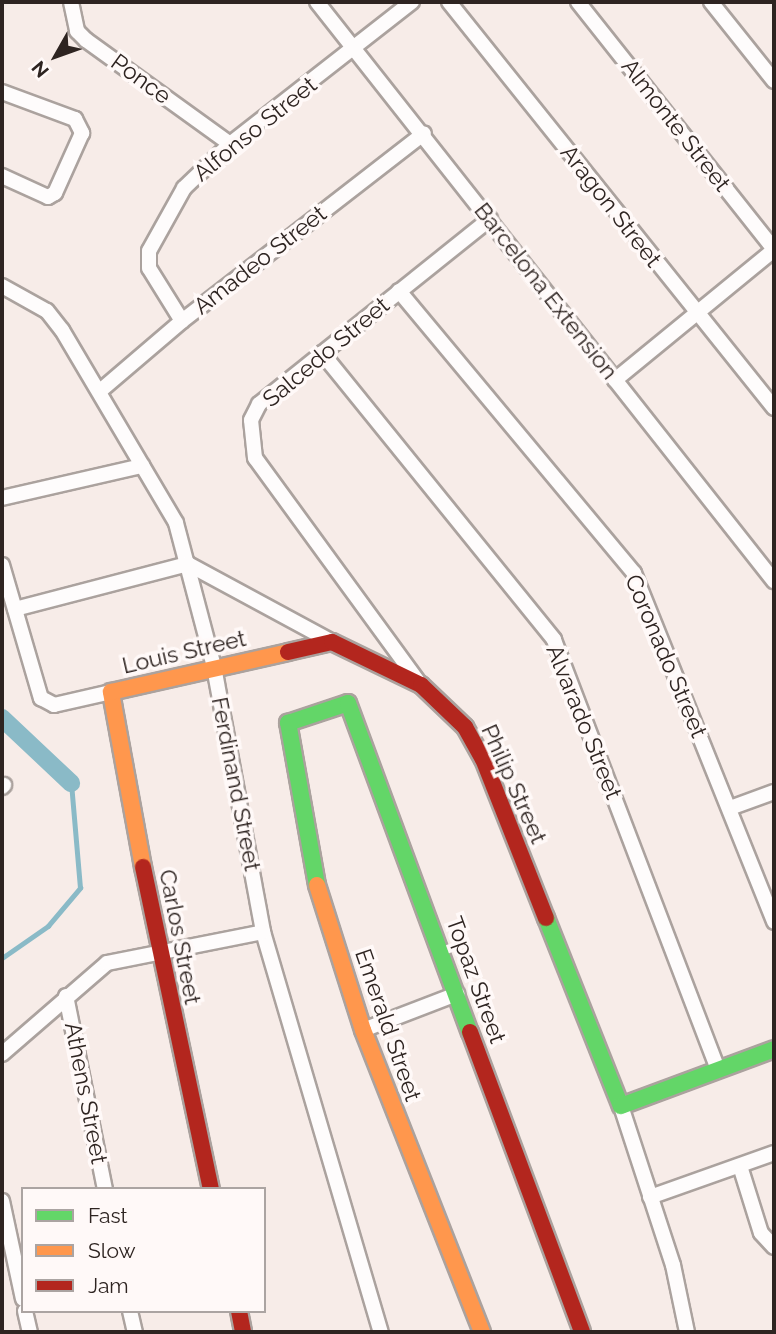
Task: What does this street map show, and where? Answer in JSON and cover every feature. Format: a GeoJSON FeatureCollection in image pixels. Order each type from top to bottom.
{"type":"FeatureCollection","features":[{"type":"Feature","properties":{"kind":"street","name":"Ponce"},"geometry":{"type":"LineString","coordinates":[[71,2],[77,31],[86,40],[230,144]]}},
{"type":"Feature","properties":{"kind":"street","name":"Barcelona Extension"},"geometry":{"type":"LineString","coordinates":[[317,2],[424,133],[774,581]]}},
{"type":"Feature","properties":{"kind":"street","name":"Alfonso Street"},"geometry":{"type":"LineString","coordinates":[[182,321],[149,268],[149,251],[184,188],[230,144],[356,49],[412,2]]}},
{"type":"Feature","properties":{"kind":"street","name":"Aragon Street"},"geometry":{"type":"LineString","coordinates":[[449,2],[774,408]]}},
{"type":"Feature","properties":{"kind":"street","name":"Almonte Street"},"geometry":{"type":"LineString","coordinates":[[578,2],[774,250]]}},
{"type":"Feature","properties":{"kind":"street"},"geometry":{"type":"LineString","coordinates":[[711,2],[774,81]]}},
{"type":"Feature","properties":{"kind":"street"},"geometry":{"type":"LineString","coordinates":[[2,92],[75,119],[82,133],[55,193],[48,197],[2,176]]}},
{"type":"Feature","properties":{"kind":"street","name":"Amadeo Street"},"geometry":{"type":"LineString","coordinates":[[100,391],[182,321],[424,133]]}},
{"type":"Feature","properties":{"kind":"street","name":"Salcedo Street"},"geometry":{"type":"LineString","coordinates":[[421,685],[255,458],[251,445],[251,420],[259,404],[490,219]]}},
{"type":"Feature","properties":{"kind":"street"},"geometry":{"type":"LineString","coordinates":[[615,380],[774,250]]}},
{"type":"Feature","properties":{"kind":"street","name":"Ferdinand Street"},"geometry":{"type":"LineString","coordinates":[[2,286],[47,311],[100,391],[176,523],[214,667],[263,932],[381,1332]]}},
{"type":"Feature","properties":{"kind":"street","name":"Coronado Street"},"geometry":{"type":"LineString","coordinates":[[399,291],[634,573],[774,922]]}},
{"type":"Feature","properties":{"kind":"street","name":"Alvarado Street"},"geometry":{"type":"LineString","coordinates":[[322,353],[554,640],[718,1070]]}},
{"type":"Feature","properties":{"kind":"street"},"geometry":{"type":"LineString","coordinates":[[2,498],[142,466]]}},
{"type":"Feature","properties":{"kind":"street"},"geometry":{"type":"LineString","coordinates":[[2,565],[15,609],[188,564]]}},
{"type":"Feature","properties":{"kind":"street","name":"Philip Street"},"geometry":{"type":"LineString","coordinates":[[188,564],[332,642],[421,685],[466,727],[483,759],[621,1106],[673,1265],[687,1332]]}},
{"type":"Feature","properties":{"kind":"street","name":"Louis Street"},"geometry":{"type":"LineString","coordinates":[[15,609],[47,703],[111,692],[332,642]]}},
{"type":"Feature","properties":{"kind":"street","name":"Carlos Street"},"geometry":{"type":"LineString","coordinates":[[111,692],[159,954],[211,1187]]}},
{"type":"Feature","properties":{"kind":"street","name":"Topaz Street"},"geometry":{"type":"LineString","coordinates":[[288,722],[348,703],[352,708],[582,1332]]}},
{"type":"Feature","properties":{"kind":"street","name":"Emerald Street"},"geometry":{"type":"LineString","coordinates":[[288,722],[315,878],[363,1030],[482,1332]]}},
{"type":"Feature","properties":{"kind":"street"},"geometry":{"type":"LineString","coordinates":[[730,808],[774,792]]}},
{"type":"Feature","properties":{"kind":"street"},"geometry":{"type":"LineString","coordinates":[[2,1054],[107,963],[263,932]]}},
{"type":"Feature","properties":{"kind":"street"},"geometry":{"type":"LineString","coordinates":[[363,1030],[457,993]]}},
{"type":"Feature","properties":{"kind":"street","name":"Athens Street"},"geometry":{"type":"LineString","coordinates":[[66,996],[105,1187]]}},
{"type":"Feature","properties":{"kind":"street"},"geometry":{"type":"LineString","coordinates":[[621,1106],[774,1049]]}},
{"type":"Feature","properties":{"kind":"street"},"geometry":{"type":"LineString","coordinates":[[650,1197],[774,1153]]}},
{"type":"Feature","properties":{"kind":"street"},"geometry":{"type":"LineString","coordinates":[[740,1166],[761,1233],[774,1247]]}},
{"type":"Feature","properties":{"kind":"street"},"geometry":{"type":"LineString","coordinates":[[2,1201],[21,1290]]}},
{"type":"Feature","properties":{"kind":"street"},"geometry":{"type":"LineString","coordinates":[[25,1313],[30,1332]]}},
{"type":"Feature","properties":{"kind":"street"},"geometry":{"type":"LineString","coordinates":[[130,1313],[135,1332]]}},
{"type":"Feature","properties":{"kind":"street"},"geometry":{"type":"LineString","coordinates":[[239,1313],[243,1332]]}},
{"type":"Feature","properties":{"kind":"waterway"},"geometry":{"type":"LineString","coordinates":[[2,718],[71,783]]}},
{"type":"Feature","properties":{"kind":"waterway"},"geometry":{"type":"LineString","coordinates":[[2,958],[48,926],[80,888],[71,783]]}},
{"type":"Feature","properties":{"kind":"traffic: fast"},"geometry":{"type":"LineString","coordinates":[[317,885],[288,723],[348,703],[470,1032]]}},
{"type":"Feature","properties":{"kind":"traffic: fast"},"geometry":{"type":"LineString","coordinates":[[546,918],[621,1106],[774,1049]]}},
{"type":"Feature","properties":{"kind":"traffic: slow"},"geometry":{"type":"LineString","coordinates":[[143,867],[111,692],[288,652]]}},
{"type":"Feature","properties":{"kind":"traffic: slow"},"geometry":{"type":"LineString","coordinates":[[317,885],[363,1030],[482,1332]]}},
{"type":"Feature","properties":{"kind":"traffic: jam"},"geometry":{"type":"LineString","coordinates":[[288,652],[332,642],[421,685],[465,727],[483,759],[546,918]]}},
{"type":"Feature","properties":{"kind":"traffic: jam"},"geometry":{"type":"LineString","coordinates":[[143,867],[211,1187]]}},
{"type":"Feature","properties":{"kind":"traffic: jam"},"geometry":{"type":"LineString","coordinates":[[470,1032],[582,1332]]}},
{"type":"Feature","properties":{"kind":"traffic: jam"},"geometry":{"type":"LineString","coordinates":[[239,1313],[243,1332]]}}]}
